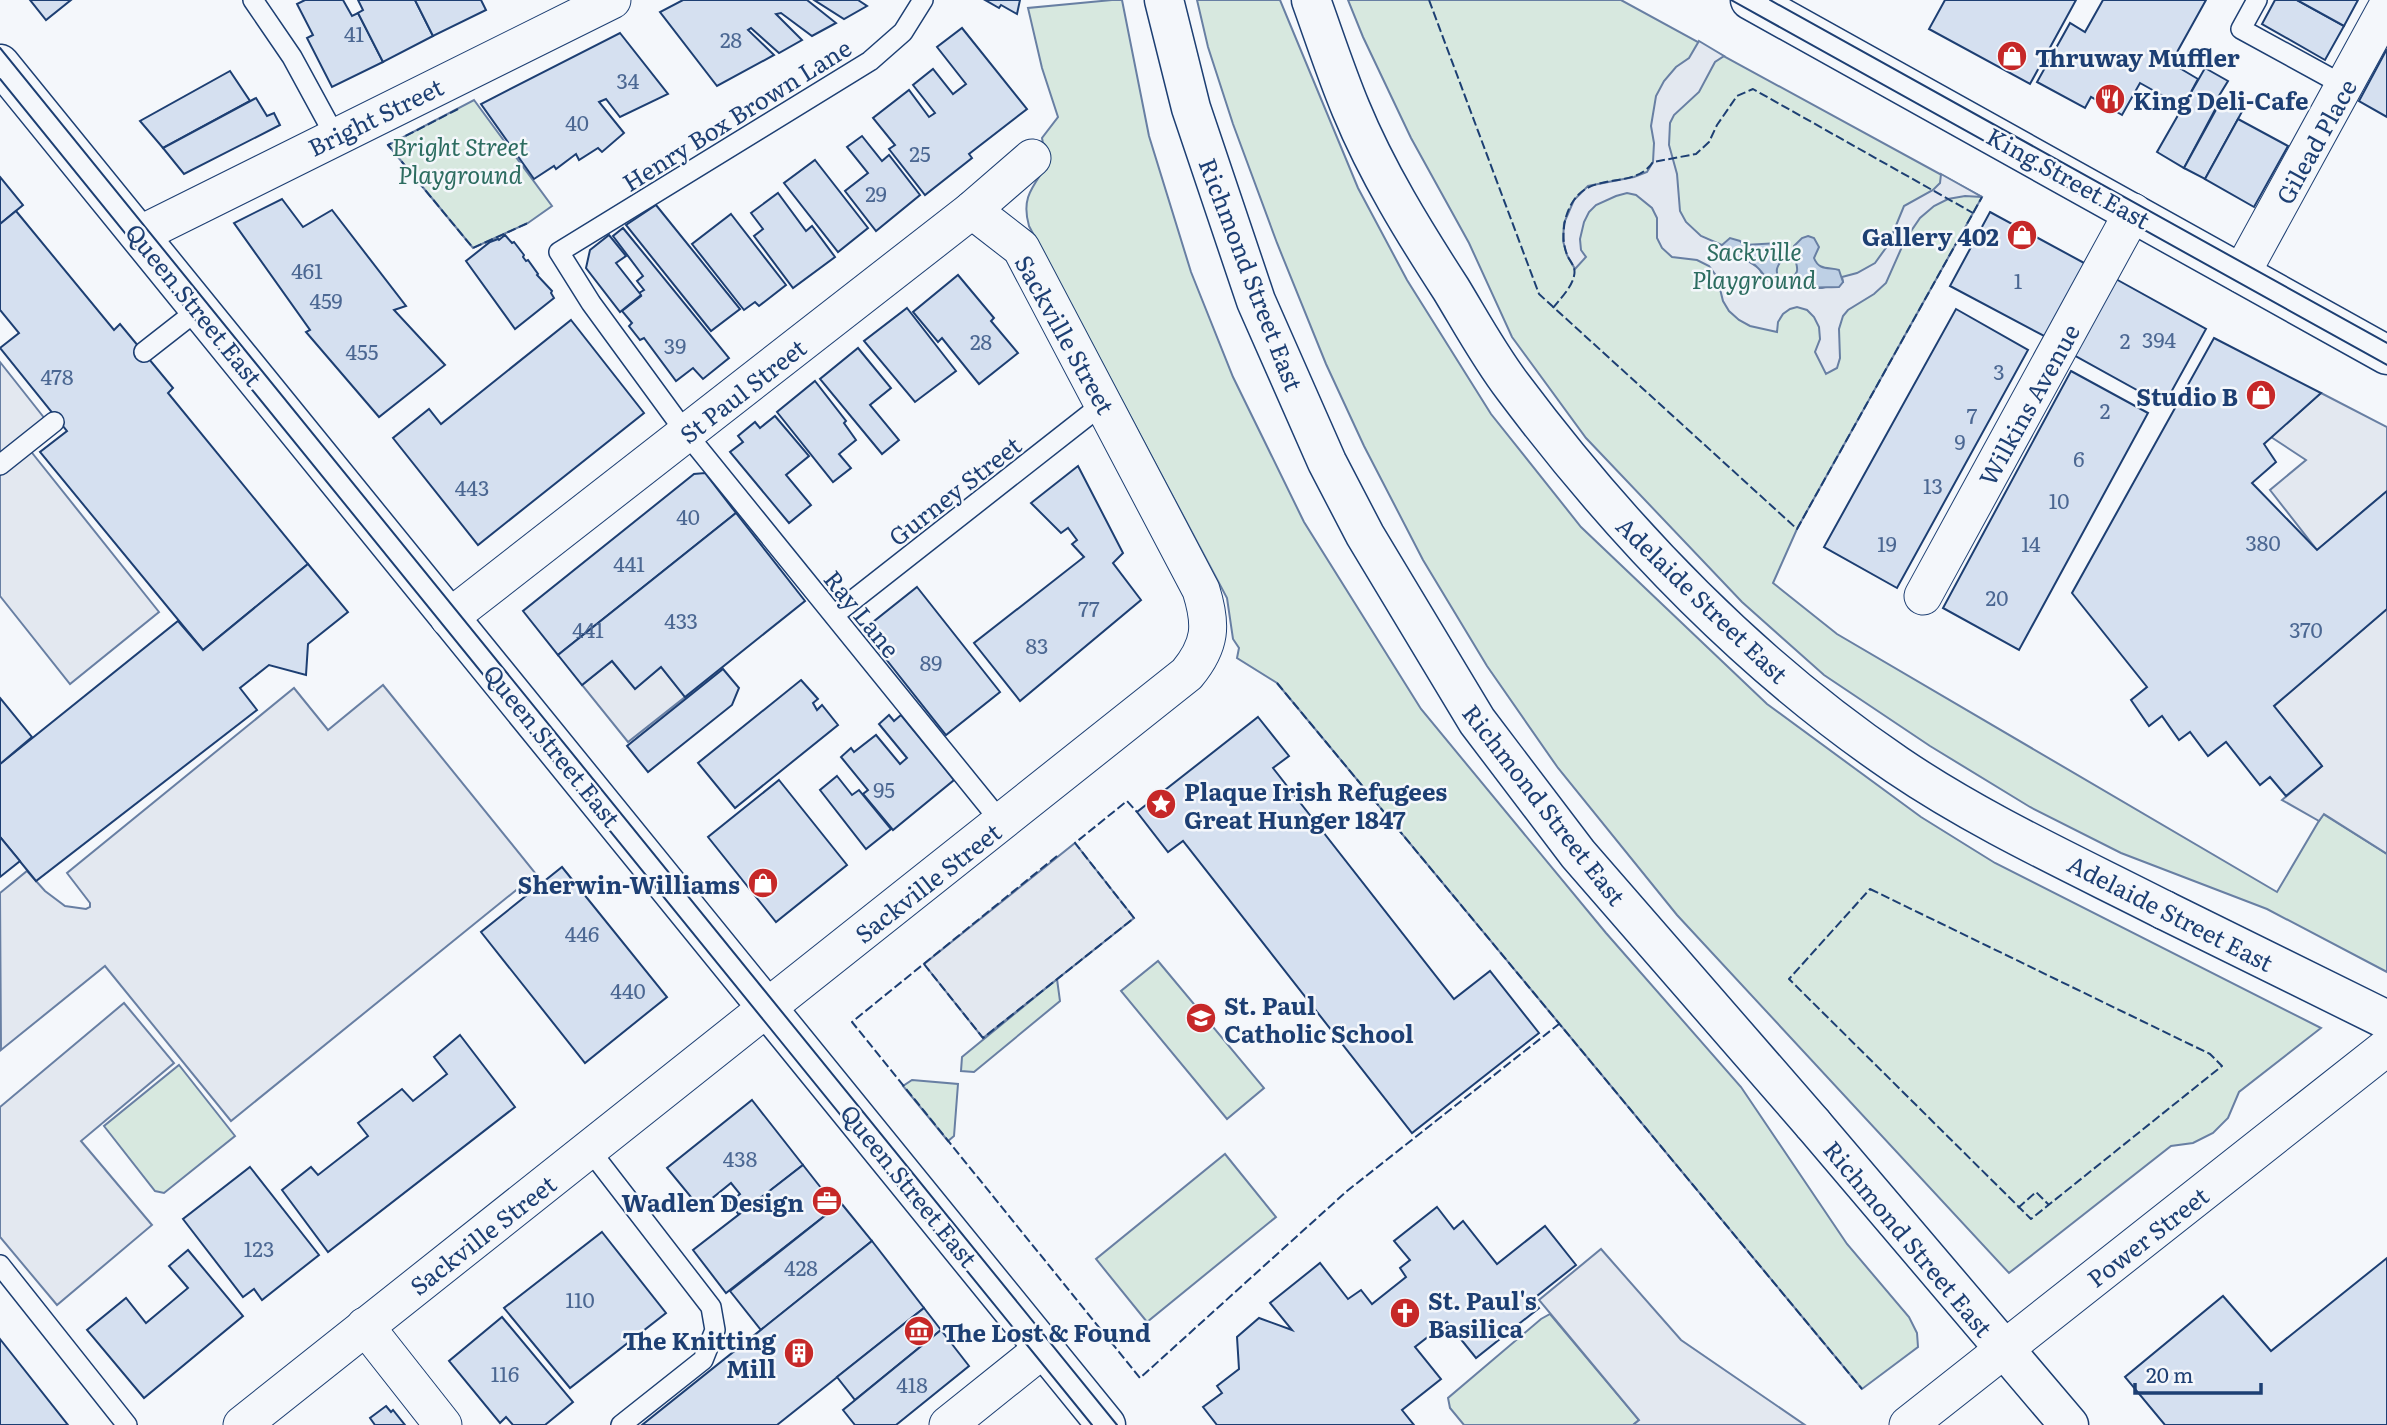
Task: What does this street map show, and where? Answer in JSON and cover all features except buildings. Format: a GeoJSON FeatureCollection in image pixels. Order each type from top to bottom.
{"type":"FeatureCollection","features":[{"type":"Feature","properties":{"kind":"main road","name":"Richmond Street East"},"geometry":{"type":"LineString","coordinates":[[1164,0],[1191,108],[1256,301],[1327,461],[1365,535],[1477,721],[1578,853],[2069,1425]]}},
{"type":"Feature","properties":{"kind":"main road","name":"Adelaide Street East"},"geometry":{"type":"LineString","coordinates":[[1311,0],[1352,111],[1393,194],[1511,385],[1619,521],[1734,636],[1841,725],[1965,809],[2387,1020]]}},
{"type":"Feature","properties":{"kind":"main road","name":"King Street East"},"geometry":{"type":"LineString","coordinates":[[1750,0],[2387,355]]}},
{"type":"Feature","properties":{"kind":"main road","name":"Queen Street East"},"geometry":{"type":"LineString","coordinates":[[0,64],[1106,1425]]}},
{"type":"Feature","properties":{"kind":"street","name":"Bright Street"},"geometry":{"type":"LineString","coordinates":[[139,235],[612,0]]}},
{"type":"Feature","properties":{"kind":"street","name":"Gilead Place"},"geometry":{"type":"LineString","coordinates":[[2241,274],[2387,7]]}},
{"type":"Feature","properties":{"kind":"street","name":"St Paul Street"},"geometry":{"type":"LineString","coordinates":[[449,618],[972,209],[1032,158]]}},
{"type":"Feature","properties":{"kind":"street","name":"Sackville Street"},"geometry":{"type":"LineString","coordinates":[[242,1425],[1002,823],[1187,674],[1201,658],[1208,631],[1208,611],[1201,590],[1021,248],[972,209]]}},
{"type":"Feature","properties":{"kind":"street","name":"Wilkins Avenue"},"geometry":{"type":"LineString","coordinates":[[1923,596],[2133,212]]}},
{"type":"Feature","properties":{"kind":"street","name":"Power Street"},"geometry":{"type":"LineString","coordinates":[[1908,1425],[2387,1047]]}},
{"type":"Feature","properties":{"kind":"street"},"geometry":{"type":"LineString","coordinates":[[365,1326],[443,1425]]}},
{"type":"Feature","properties":{"kind":"street"},"geometry":{"type":"LineString","coordinates":[[948,1425],[1044,1348]]}},
{"type":"Feature","properties":{"kind":"lane"},"geometry":{"type":"LineString","coordinates":[[253,0],[292,57],[335,136]]}},
{"type":"Feature","properties":{"kind":"lane","name":"Henry Box Brown Lane"},"geometry":{"type":"LineString","coordinates":[[559,252],[870,61],[903,32],[923,0]]}},
{"type":"Feature","properties":{"kind":"lane"},"geometry":{"type":"LineString","coordinates":[[2257,0],[2241,29],[2345,86]]}},
{"type":"Feature","properties":{"kind":"lane","name":"Ray Lane"},"geometry":{"type":"LineString","coordinates":[[559,252],[591,303],[686,433],[1002,823]]}},
{"type":"Feature","properties":{"kind":"lane"},"geometry":{"type":"LineString","coordinates":[[144,352],[199,309]]}},
{"type":"Feature","properties":{"kind":"lane","name":"Gurney Street"},"geometry":{"type":"LineString","coordinates":[[834,615],[1104,404]]}},
{"type":"Feature","properties":{"kind":"lane"},"geometry":{"type":"LineString","coordinates":[[0,465],[54,422]]}},
{"type":"Feature","properties":{"kind":"lane"},"geometry":{"type":"LineString","coordinates":[[589,1149],[711,1307],[715,1330],[703,1360],[621,1425]]}},
{"type":"Feature","properties":{"kind":"lane"},"geometry":{"type":"LineString","coordinates":[[0,1265],[127,1425]]}},
{"type":"Feature","properties":{"kind":"green space"},"geometry":{"type":"Polygon","coordinates":[[[1122,0],[1149,136],[1191,272],[1233,377],[1304,522],[1421,709],[1606,933],[1741,1087],[1847,1244],[1909,1317],[1917,1333],[1918,1347],[1862,1389],[1277,683],[1237,658],[1239,648],[1233,639],[1227,598],[1029,226],[1027,216],[1029,194],[1047,165],[1042,138],[1058,117],[1042,68],[1028,8],[1122,0]]]}},
{"type":"Feature","properties":{"kind":"green space"},"geometry":{"type":"Polygon","coordinates":[[[1197,0],[1280,0],[1358,188],[1407,280],[1491,414],[1581,527],[1767,704],[1921,817],[1995,863],[2321,1028],[2239,1092],[2228,1118],[2213,1133],[2193,1143],[2171,1146],[2009,1273],[1677,915],[1558,768],[1487,666],[1423,560],[1364,446],[1326,364],[1233,124],[1208,47],[1197,0]]]}},
{"type":"Feature","properties":{"kind":"green space","name":"Sackville Playground"},"geometry":{"type":"Polygon","coordinates":[[[1348,0],[1621,0],[1982,197],[1797,529],[1773,583],[1837,634],[2277,892],[2323,814],[2387,854],[2387,972],[2267,909],[2121,853],[2030,807],[1930,746],[1824,675],[1742,602],[1586,438],[1512,337],[1469,243],[1411,138],[1348,0]]]}},
{"type":"Feature","properties":{"kind":"green space","name":"Bright Street Playground"},"geometry":{"type":"Polygon","coordinates":[[[474,100],[552,206],[528,223],[473,248],[388,145],[474,100]]]}},
{"type":"Feature","properties":{"kind":"green space"},"geometry":{"type":"Polygon","coordinates":[[[1158,961],[1264,1088],[1227,1119],[1121,991],[1158,961]]]}},
{"type":"Feature","properties":{"kind":"green space"},"geometry":{"type":"Polygon","coordinates":[[[1057,979],[1060,1001],[974,1072],[961,1071],[962,1057],[1057,979]]]}},
{"type":"Feature","properties":{"kind":"green space"},"geometry":{"type":"Polygon","coordinates":[[[179,1065],[235,1136],[164,1193],[155,1191],[104,1126],[179,1065]]]}},
{"type":"Feature","properties":{"kind":"green space"},"geometry":{"type":"Polygon","coordinates":[[[912,1080],[958,1084],[954,1136],[948,1141],[903,1086],[912,1080]]]}},
{"type":"Feature","properties":{"kind":"green space"},"geometry":{"type":"Polygon","coordinates":[[[1225,1154],[1276,1217],[1147,1322],[1096,1259],[1225,1154]]]}},
{"type":"Feature","properties":{"kind":"green space"},"geometry":{"type":"Polygon","coordinates":[[[1550,1314],[1639,1420],[1633,1425],[1464,1425],[1450,1408],[1448,1398],[1550,1314]]]}},
{"type":"Feature","properties":{"kind":"shaded area"},"geometry":{"type":"Polygon","coordinates":[[[1699,41],[1724,56],[1715,62],[1699,92],[1674,115],[1670,123],[1669,145],[1677,174],[1680,211],[1686,222],[1701,236],[1722,245],[1727,255],[1746,260],[1759,268],[1765,279],[1788,288],[1822,288],[1843,282],[1842,277],[1857,273],[1875,263],[1888,245],[1904,206],[1933,190],[1940,183],[1941,174],[1982,197],[1948,199],[1920,218],[1905,240],[1886,283],[1843,316],[1839,329],[1840,358],[1837,368],[1826,374],[1815,352],[1820,339],[1819,327],[1807,310],[1797,307],[1783,314],[1778,322],[1777,332],[1750,326],[1739,320],[1723,301],[1717,277],[1709,266],[1697,260],[1672,257],[1662,248],[1657,238],[1657,218],[1652,208],[1636,195],[1627,193],[1596,205],[1584,222],[1580,239],[1581,250],[1586,257],[1575,269],[1567,255],[1563,241],[1564,223],[1574,200],[1588,186],[1647,172],[1653,162],[1651,126],[1656,96],[1664,81],[1676,67],[1689,58],[1699,41]]]}},
{"type":"Feature","properties":{"kind":"shaded area"},"geometry":{"type":"Polygon","coordinates":[[[0,362],[53,429],[29,449],[159,612],[70,684],[0,596],[0,362]]]}},
{"type":"Feature","properties":{"kind":"shaded area"},"geometry":{"type":"Polygon","coordinates":[[[2321,393],[2387,427],[2387,491],[2317,550],[2270,490],[2306,460],[2271,437],[2321,393]]]}},
{"type":"Feature","properties":{"kind":"shaded area"},"geometry":{"type":"Polygon","coordinates":[[[2387,609],[2387,854],[2324,814],[2319,821],[2282,800],[2322,766],[2274,706],[2387,609]]]}},
{"type":"Feature","properties":{"kind":"shaded area"},"geometry":{"type":"Polygon","coordinates":[[[612,661],[635,688],[661,667],[685,697],[628,742],[582,685],[612,661]]]}},
{"type":"Feature","properties":{"kind":"shaded area"},"geometry":{"type":"Polygon","coordinates":[[[383,685],[536,874],[231,1121],[105,966],[1,1050],[0,893],[27,871],[45,891],[65,906],[86,909],[90,907],[90,903],[67,873],[294,688],[328,730],[383,685]]]}},
{"type":"Feature","properties":{"kind":"shaded area"},"geometry":{"type":"Polygon","coordinates":[[[1075,843],[1134,918],[983,1038],[924,964],[1075,843]]]}},
{"type":"Feature","properties":{"kind":"shaded area"},"geometry":{"type":"Polygon","coordinates":[[[124,1003],[174,1063],[81,1141],[152,1225],[57,1305],[0,1237],[0,1107],[124,1003]]]}},
{"type":"Feature","properties":{"kind":"shaded area"},"geometry":{"type":"Polygon","coordinates":[[[1601,1249],[1681,1340],[1805,1425],[1633,1425],[1639,1420],[1539,1300],[1601,1249]]]}},
{"type":"Feature","properties":{"kind":"water"},"geometry":{"type":"Polygon","coordinates":[[[1808,236],[1814,238],[1819,247],[1814,258],[1816,262],[1825,268],[1839,270],[1843,282],[1839,287],[1778,285],[1750,262],[1726,255],[1722,245],[1730,238],[1744,245],[1779,243],[1784,255],[1777,273],[1778,277],[1785,280],[1796,274],[1794,246],[1808,236]]]}},
{"type":"Feature","properties":{"kind":"tram line"},"geometry":{"type":"LineString","coordinates":[[1731,0],[2387,365]]}},
{"type":"Feature","properties":{"kind":"tram line"},"geometry":{"type":"LineString","coordinates":[[1770,0],[2387,343]]}},
{"type":"Feature","properties":{"kind":"tram line"},"geometry":{"type":"LineString","coordinates":[[0,48],[1117,1425]]}},
{"type":"Feature","properties":{"kind":"tram line"},"geometry":{"type":"LineString","coordinates":[[0,79],[1092,1425]]}},
{"type":"Feature","properties":{"kind":"fence"},"geometry":{"type":"LineString","coordinates":[[1429,0],[1539,294],[1797,529],[1982,197]]}},
{"type":"Feature","properties":{"kind":"fence"},"geometry":{"type":"LineString","coordinates":[[1553,308],[1568,289],[1574,276],[1563,235],[1567,213],[1582,191],[1635,176],[1653,162],[1696,154],[1709,142],[1737,96],[1753,89],[1973,213]]}},
{"type":"Feature","properties":{"kind":"fence"},"geometry":{"type":"LineString","coordinates":[[458,109],[388,145],[473,248],[528,223]]}},
{"type":"Feature","properties":{"kind":"fence"},"geometry":{"type":"LineString","coordinates":[[1277,683],[1862,1389]]}},
{"type":"Feature","properties":{"kind":"fence"},"geometry":{"type":"LineString","coordinates":[[924,964],[983,1038],[1134,918],[1075,843],[1127,801],[1137,812]]}},
{"type":"Feature","properties":{"kind":"fence"},"geometry":{"type":"LineString","coordinates":[[1057,856],[852,1022],[1140,1378],[1347,1191],[1559,1024]]}},
{"type":"Feature","properties":{"kind":"fence"},"geometry":{"type":"LineString","coordinates":[[1870,889],[2210,1054],[2222,1066],[2031,1219],[1789,979],[1870,889]]}},
{"type":"Feature","properties":{"kind":"fence"},"geometry":{"type":"LineString","coordinates":[[2018,1208],[2036,1192],[2049,1205]]}},
{"type":"Feature","properties":{"kind":"place","name":"Thruway Muffler"},"geometry":{"type":"Point","coordinates":[2012,56]}},
{"type":"Feature","properties":{"kind":"place","name":"King Deli-Cafe"},"geometry":{"type":"Point","coordinates":[2110,99]}},
{"type":"Feature","properties":{"kind":"place","name":"Gallery 402"},"geometry":{"type":"Point","coordinates":[2022,235]}},
{"type":"Feature","properties":{"kind":"place","name":"Studio B"},"geometry":{"type":"Point","coordinates":[2261,395]}},
{"type":"Feature","properties":{"kind":"place","name":"Plaque Irish Refugees Great Hunger 1847"},"geometry":{"type":"Point","coordinates":[1161,804]}},
{"type":"Feature","properties":{"kind":"place","name":"Sherwin-Williams"},"geometry":{"type":"Point","coordinates":[763,883]}},
{"type":"Feature","properties":{"kind":"place","name":"St. Paul Catholic School"},"geometry":{"type":"Point","coordinates":[1201,1018]}},
{"type":"Feature","properties":{"kind":"place","name":"Wadlen Design"},"geometry":{"type":"Point","coordinates":[827,1201]}},
{"type":"Feature","properties":{"kind":"place","name":"St. Paul's Basilica"},"geometry":{"type":"Point","coordinates":[1405,1313]}},
{"type":"Feature","properties":{"kind":"place","name":"The Lost & Found"},"geometry":{"type":"Point","coordinates":[919,1331]}},
{"type":"Feature","properties":{"kind":"place","name":"The Knitting Mill"},"geometry":{"type":"Point","coordinates":[799,1353]}}]}
